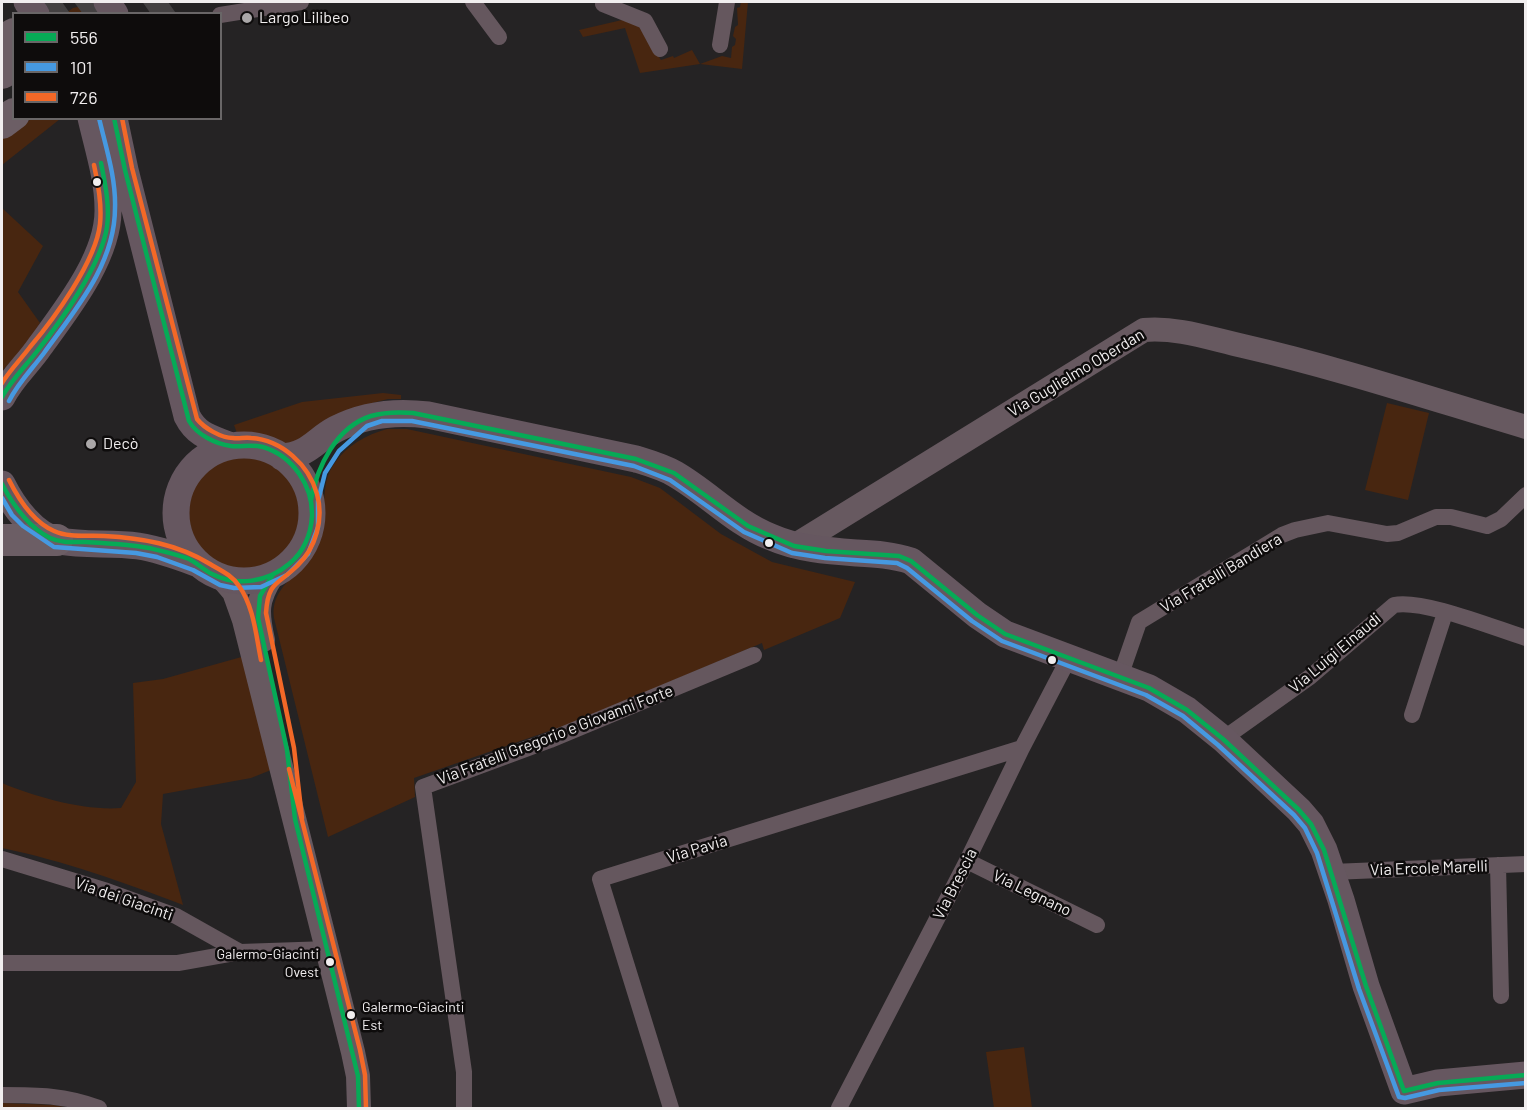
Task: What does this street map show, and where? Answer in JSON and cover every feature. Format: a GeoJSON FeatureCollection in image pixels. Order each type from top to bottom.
{"type":"FeatureCollection","features":[{"type":"Feature","properties":{"kind":"highway"},"geometry":{"type":"LineString","coordinates":[[2,540],[57,540]]}},
{"type":"Feature","properties":{"kind":"main road"},"geometry":{"type":"LineString","coordinates":[[2,397],[9,382],[38,350],[63,314],[102,248],[107,229],[108,209],[104,176],[91,120]]}},
{"type":"Feature","properties":{"kind":"main road"},"geometry":{"type":"LineString","coordinates":[[114,120],[187,416],[193,428],[205,436],[231,446]]}},
{"type":"Feature","properties":{"kind":"main road","name":"Via Guglielmo Oberdan"},"geometry":{"type":"LineString","coordinates":[[794,546],[1144,330],[1160,328],[1182,332],[1304,360],[1526,427]]}},
{"type":"Feature","properties":{"kind":"main road"},"geometry":{"type":"LineString","coordinates":[[282,457],[296,456],[334,430],[363,419],[399,412],[428,415],[636,459],[674,474],[748,526],[794,546],[899,556],[911,561],[994,628],[1014,638],[1120,677],[1172,700],[1223,739],[1311,824],[1332,872],[1402,1100],[1438,1083],[1526,1074]]}},
{"type":"Feature","properties":{"kind":"main road"},"geometry":{"type":"LineString","coordinates":[[295,819],[287,750],[258,618],[260,596],[272,576],[293,561],[302,550],[311,526],[311,500],[318,470],[325,457],[333,446],[363,419]]}},
{"type":"Feature","properties":{"kind":"main road"},"geometry":{"type":"LineString","coordinates":[[196,563],[184,547],[176,528],[176,498],[184,480],[196,464],[212,452],[231,446],[263,447],[291,463],[304,480],[311,500]]}},
{"type":"Feature","properties":{"kind":"main road"},"geometry":{"type":"LineString","coordinates":[[2,484],[18,511],[28,521],[57,540],[137,546],[196,563],[222,578],[234,592],[240,605],[328,949],[358,1076],[359,1108]]}},
{"type":"Feature","properties":{"kind":"main road"},"geometry":{"type":"LineString","coordinates":[[222,578],[247,581],[272,576]]}},
{"type":"Feature","properties":{"kind":"street"},"geometry":{"type":"LineString","coordinates":[[223,10],[301,2]]}},
{"type":"Feature","properties":{"kind":"street"},"geometry":{"type":"LineString","coordinates":[[474,2],[499,37]]}},
{"type":"Feature","properties":{"kind":"street"},"geometry":{"type":"LineString","coordinates":[[604,2],[603,4],[645,21],[660,49]]}},
{"type":"Feature","properties":{"kind":"street"},"geometry":{"type":"LineString","coordinates":[[720,45],[727,2]]}},
{"type":"Feature","properties":{"kind":"street","name":"Via Fratelli Bandiera"},"geometry":{"type":"LineString","coordinates":[[1120,677],[1139,622],[1294,530],[1328,523],[1387,534],[1398,533],[1436,517],[1451,517],[1487,526],[1501,519],[1526,495]]}},
{"type":"Feature","properties":{"kind":"street","name":"Via Luigi Einaudi"},"geometry":{"type":"LineString","coordinates":[[1223,739],[1310,677],[1394,605],[1414,604],[1526,638]]}},
{"type":"Feature","properties":{"kind":"street"},"geometry":{"type":"LineString","coordinates":[[1412,715],[1445,613]]}},
{"type":"Feature","properties":{"kind":"street","name":"Via Fratelli Gregorio e Giovanni Forte"},"geometry":{"type":"LineString","coordinates":[[464,1108],[464,1072],[423,787],[550,740],[754,655]]}},
{"type":"Feature","properties":{"kind":"street","name":"Via Brescia"},"geometry":{"type":"LineString","coordinates":[[839,1108],[1069,658]]}},
{"type":"Feature","properties":{"kind":"street","name":"Via Pavia"},"geometry":{"type":"LineString","coordinates":[[671,1108],[600,879],[1022,748]]}},
{"type":"Feature","properties":{"kind":"street","name":"Via dei Giacinti"},"geometry":{"type":"LineString","coordinates":[[2,860],[108,891],[176,916],[240,952]]}},
{"type":"Feature","properties":{"kind":"street","name":"Via Legnano"},"geometry":{"type":"LineString","coordinates":[[967,861],[1096,925]]}},
{"type":"Feature","properties":{"kind":"street","name":"Via Ercole Marelli"},"geometry":{"type":"LineString","coordinates":[[1332,872],[1526,864]]}},
{"type":"Feature","properties":{"kind":"street"},"geometry":{"type":"LineString","coordinates":[[1498,865],[1501,996]]}},
{"type":"Feature","properties":{"kind":"street"},"geometry":{"type":"LineString","coordinates":[[2,963],[178,963],[240,952],[328,949]]}},
{"type":"Feature","properties":{"kind":"street"},"geometry":{"type":"LineString","coordinates":[[2,1095],[56,1096],[99,1108]]}},
{"type":"Feature","properties":{"kind":"shaded area"},"geometry":{"type":"Polygon","coordinates":[[[741,2],[748,2],[742,69],[700,64],[722,56],[731,58],[732,47],[736,39],[733,36],[735,27],[738,25],[737,8],[740,7],[741,2]]]}},
{"type":"Feature","properties":{"kind":"shaded area"},"geometry":{"type":"Polygon","coordinates":[[[82,6],[97,12],[67,12],[82,6]]]}},
{"type":"Feature","properties":{"kind":"shaded area"},"geometry":{"type":"Polygon","coordinates":[[[622,20],[638,25],[661,60],[673,56],[674,58],[692,50],[700,64],[640,73],[625,28],[583,37],[579,30],[622,20]]]}},
{"type":"Feature","properties":{"kind":"shaded area"},"geometry":{"type":"Polygon","coordinates":[[[30,120],[59,120],[2,165],[2,139],[30,120]]]}},
{"type":"Feature","properties":{"kind":"shaded area"},"geometry":{"type":"Polygon","coordinates":[[[2,208],[43,246],[18,292],[40,323],[26,345],[2,371],[2,208]]]}},
{"type":"Feature","properties":{"kind":"shaded area"},"geometry":{"type":"Polygon","coordinates":[[[383,393],[401,395],[401,399],[388,399],[357,407],[302,444],[283,447],[263,435],[237,433],[234,425],[302,402],[383,393]]]}},
{"type":"Feature","properties":{"kind":"shaded area"},"geometry":{"type":"Polygon","coordinates":[[[1387,403],[1429,413],[1408,500],[1365,490],[1387,403]]]}},
{"type":"Feature","properties":{"kind":"shaded area"},"geometry":{"type":"Polygon","coordinates":[[[387,429],[407,429],[631,477],[660,488],[721,534],[772,562],[855,582],[840,618],[764,650],[762,643],[575,722],[414,778],[415,797],[328,837],[274,618],[275,603],[281,590],[308,558],[318,540],[323,522],[326,482],[334,464],[345,451],[358,442],[387,429]]]}},
{"type":"Feature","properties":{"kind":"shaded area"},"geometry":{"type":"Polygon","coordinates":[[[242,451],[265,456],[276,461],[285,469],[293,478],[298,489],[303,512],[298,535],[293,546],[285,555],[276,563],[265,568],[242,573],[219,568],[208,563],[199,555],[191,546],[186,535],[181,512],[186,489],[191,478],[199,469],[208,461],[219,456],[242,451]]]}},
{"type":"Feature","properties":{"kind":"shaded area"},"geometry":{"type":"Polygon","coordinates":[[[245,656],[276,768],[251,778],[163,794],[161,824],[183,905],[93,873],[2,848],[2,783],[60,802],[92,807],[121,808],[136,782],[133,683],[163,679],[245,656]]]}},
{"type":"Feature","properties":{"kind":"shaded area"},"geometry":{"type":"Polygon","coordinates":[[[1024,1047],[1032,1108],[994,1108],[986,1052],[1024,1047]]]}},
{"type":"Feature","properties":{"kind":"shaded area"},"geometry":{"type":"Polygon","coordinates":[[[2,1103],[53,1105],[70,1108],[2,1108],[2,1103]]]}},
{"type":"Feature","properties":{"kind":"tunnel"},"geometry":{"type":"LineString","coordinates":[[48,12],[62,2]]}},
{"type":"Feature","properties":{"kind":"tunnel"},"geometry":{"type":"LineString","coordinates":[[86,12],[99,2]]}},
{"type":"Feature","properties":{"kind":"tunnel"},"geometry":{"type":"LineString","coordinates":[[154,12],[168,2]]}},
{"type":"Feature","properties":{"kind":"transit line","name":"101"},"geometry":{"type":"LineString","coordinates":[[9,401],[80,303],[101,267],[108,248],[113,229],[115,197],[110,163],[99,120]]}},
{"type":"Feature","properties":{"kind":"transit line","name":"556"},"geometry":{"type":"LineString","coordinates":[[2,484],[22,515],[35,528],[54,540],[126,545],[159,550],[189,559],[212,574],[232,580],[262,579],[281,570],[298,555],[308,537],[312,516],[309,494],[305,483],[292,465],[274,451],[263,447],[231,446],[213,441],[197,431],[189,421],[114,120]]}},
{"type":"Feature","properties":{"kind":"transit line","name":"726"},"geometry":{"type":"LineString","coordinates":[[122,120],[132,168],[197,419],[208,429],[223,436],[262,440],[283,449],[293,456],[308,473],[317,494],[320,513],[314,542],[304,559],[272,589],[266,613],[294,748],[302,818]]}},
{"type":"Feature","properties":{"kind":"transit line","name":"556"},"geometry":{"type":"LineString","coordinates":[[2,397],[69,308],[97,258],[108,219],[107,195],[101,163]]}},
{"type":"Feature","properties":{"kind":"transit line","name":"726"},"geometry":{"type":"LineString","coordinates":[[2,383],[62,306],[91,255],[100,224],[99,194],[94,165]]}},
{"type":"Feature","properties":{"kind":"transit line","name":"556"},"geometry":{"type":"LineString","coordinates":[[311,500],[323,462],[338,439],[348,429],[371,416],[413,413],[636,459],[674,473],[748,526],[794,546],[826,551],[899,556],[911,561],[977,615],[1005,634],[1149,688],[1187,710],[1223,739],[1299,810],[1311,824],[1324,850],[1366,986],[1404,1091],[1438,1083],[1526,1075]]}},
{"type":"Feature","properties":{"kind":"transit line","name":"101"},"geometry":{"type":"LineString","coordinates":[[2,498],[12,515],[23,526],[54,547],[136,553],[157,557],[193,570],[220,585],[234,588],[261,587],[287,575],[308,554],[318,527],[318,501],[325,473],[339,451],[367,426],[382,421],[412,421],[634,466],[670,480],[744,532],[792,553],[825,558],[897,563],[907,568],[972,621],[1002,641],[1146,695],[1183,716],[1294,815],[1305,828],[1317,853],[1359,989],[1399,1097],[1405,1098],[1439,1090],[1526,1083]]}},
{"type":"Feature","properties":{"kind":"transit line","name":"726"},"geometry":{"type":"LineString","coordinates":[[9,480],[27,510],[54,531],[72,535],[118,537],[159,543],[185,551],[222,571],[236,582],[248,603],[261,660]]}},
{"type":"Feature","properties":{"kind":"transit line","name":"556"},"geometry":{"type":"LineString","coordinates":[[272,576],[260,596],[258,618],[287,750],[295,819],[358,1076],[359,1108]]}},
{"type":"Feature","properties":{"kind":"transit line","name":"726"},"geometry":{"type":"LineString","coordinates":[[289,769],[360,1050],[365,1075],[366,1108]]}},
{"type":"Feature","properties":{"kind":"place","name":"Largo Lilibeo"},"geometry":{"type":"Point","coordinates":[247,18]}},
{"type":"Feature","properties":{"kind":"place","name":"Decò"},"geometry":{"type":"Point","coordinates":[91,444]}},
{"type":"Feature","properties":{"kind":"place","name":"Galermo-Giacinti Ovest"},"geometry":{"type":"Point","coordinates":[330,962]}},
{"type":"Feature","properties":{"kind":"place","name":"Galermo-Giacinti Est"},"geometry":{"type":"Point","coordinates":[351,1015]}}]}
